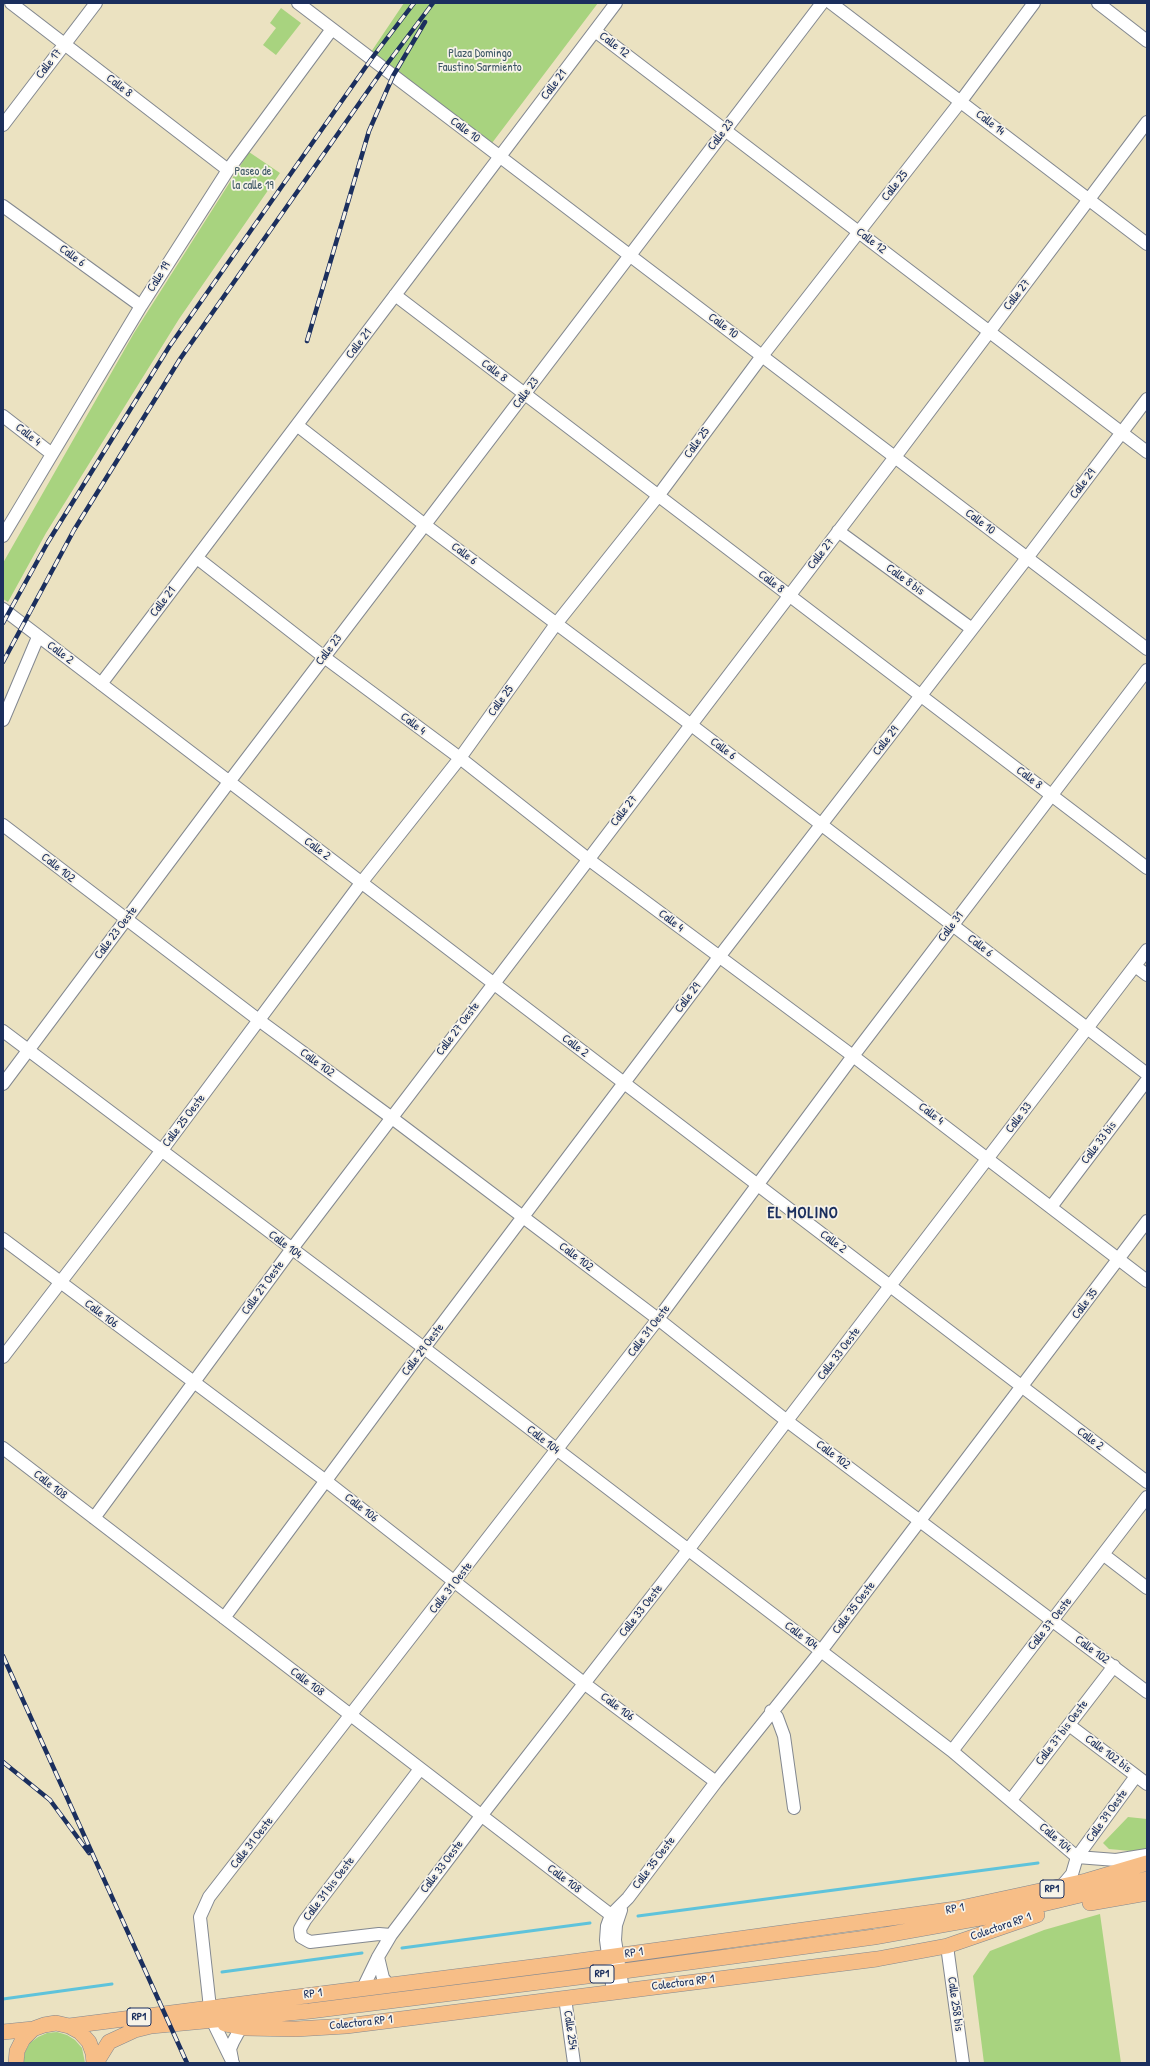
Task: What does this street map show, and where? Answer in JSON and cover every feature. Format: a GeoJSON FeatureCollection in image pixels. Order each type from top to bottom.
{"type":"FeatureCollection","features":[{"type":"Feature","properties":{"kind":"main road","name":"RP 1"},"geometry":{"type":"LineString","coordinates":[[95,2063],[109,2042],[135,2030],[211,2014],[388,1984],[612,1956],[956,1909],[1061,1887],[1147,1864]]}},
{"type":"Feature","properties":{"kind":"main road","name":"RP 1"},"geometry":{"type":"LineString","coordinates":[[69,2026],[211,2014],[288,2014],[615,1972],[923,1930],[997,1915],[1147,1878]]}},
{"type":"Feature","properties":{"kind":"main road","name":"Colectora RP 1"},"geometry":{"type":"LineString","coordinates":[[211,2014],[245,2028],[296,2029],[346,2026],[877,1959],[923,1952],[947,1946],[1042,1913],[1147,1893]]}},
{"type":"Feature","properties":{"kind":"main road","name":"RP1"},"geometry":{"type":"LineString","coordinates":[[3,2032],[33,2029],[56,2023],[69,2026],[80,2032],[89,2042],[94,2054],[95,2063]]}},
{"type":"Feature","properties":{"kind":"main road"},"geometry":{"type":"LineString","coordinates":[[16,2063],[17,2051],[23,2039],[33,2029]]}},
{"type":"Feature","properties":{"kind":"street","name":"Calle 8"},"geometry":{"type":"LineString","coordinates":[[11,3],[228,170]]}},
{"type":"Feature","properties":{"kind":"street","name":"Calle 17"},"geometry":{"type":"LineString","coordinates":[[3,125],[96,3]]}},
{"type":"Feature","properties":{"kind":"street","name":"Calle 10"},"geometry":{"type":"LineString","coordinates":[[300,3],[332,29],[1147,649]]}},
{"type":"Feature","properties":{"kind":"street","name":"Calle 21"},"geometry":{"type":"LineString","coordinates":[[101,684],[298,426],[616,3]]}},
{"type":"Feature","properties":{"kind":"street","name":"Calle 23"},"geometry":{"type":"LineString","coordinates":[[229,782],[822,3]]}},
{"type":"Feature","properties":{"kind":"street","name":"Calle 14"},"geometry":{"type":"LineString","coordinates":[[831,3],[1147,244]]}},
{"type":"Feature","properties":{"kind":"street","name":"Calle 25"},"geometry":{"type":"LineString","coordinates":[[361,882],[460,758],[556,624],[658,496],[762,356],[961,101],[1034,3]]}},
{"type":"Feature","properties":{"kind":"street"},"geometry":{"type":"LineString","coordinates":[[1098,3],[1147,41]]}},
{"type":"Feature","properties":{"kind":"street","name":"Calle 19"},"geometry":{"type":"LineString","coordinates":[[3,536],[141,306],[228,170],[332,29]]}},
{"type":"Feature","properties":{"kind":"street","name":"Calle 12"},"geometry":{"type":"LineString","coordinates":[[595,31],[1147,452]]}},
{"type":"Feature","properties":{"kind":"street","name":"Calle 27"},"geometry":{"type":"LineString","coordinates":[[493,983],[895,457],[1147,122]]}},
{"type":"Feature","properties":{"kind":"street","name":"Calle 6"},"geometry":{"type":"LineString","coordinates":[[3,206],[141,306]]}},
{"type":"Feature","properties":{"kind":"street","name":"Calle 8"},"geometry":{"type":"LineString","coordinates":[[396,295],[1147,868]]}},
{"type":"Feature","properties":{"kind":"street","name":"Calle 29"},"geometry":{"type":"LineString","coordinates":[[624,1084],[719,957],[1027,558],[1147,399]]}},
{"type":"Feature","properties":{"kind":"street","name":"Calle 4"},"geometry":{"type":"LineString","coordinates":[[3,416],[52,454]]}},
{"type":"Feature","properties":{"kind":"street","name":"Calle 6"},"geometry":{"type":"LineString","coordinates":[[298,426],[556,624],[953,924],[1147,1074]]}},
{"type":"Feature","properties":{"kind":"street","name":"Calle 8 bis"},"geometry":{"type":"LineString","coordinates":[[838,531],[972,629]]}},
{"type":"Feature","properties":{"kind":"street","name":"Calle 4"},"geometry":{"type":"LineString","coordinates":[[197,558],[324,658],[460,758],[588,859],[989,1158],[1147,1281]]}},
{"type":"Feature","properties":{"kind":"street","name":"Calle 2"},"geometry":{"type":"LineString","coordinates":[[3,609],[1147,1482]]}},
{"type":"Feature","properties":{"kind":"street"},"geometry":{"type":"LineString","coordinates":[[3,720],[38,637]]}},
{"type":"Feature","properties":{"kind":"street","name":"Calle 31"},"geometry":{"type":"LineString","coordinates":[[757,1185],[853,1056],[1052,797],[1147,670]]}},
{"type":"Feature","properties":{"kind":"street","name":"Calle 23 Oeste"},"geometry":{"type":"LineString","coordinates":[[3,1084],[229,782]]}},
{"type":"Feature","properties":{"kind":"street","name":"Calle 102"},"geometry":{"type":"LineString","coordinates":[[3,825],[260,1021],[523,1216],[658,1319],[787,1421],[1147,1692]]}},
{"type":"Feature","properties":{"kind":"street","name":"Calle 25 Oeste"},"geometry":{"type":"LineString","coordinates":[[3,1357],[260,1021],[361,882]]}},
{"type":"Feature","properties":{"kind":"street","name":"Calle 33"},"geometry":{"type":"LineString","coordinates":[[890,1286],[1147,950]]}},
{"type":"Feature","properties":{"kind":"street"},"geometry":{"type":"LineString","coordinates":[[1135,966],[1147,975]]}},
{"type":"Feature","properties":{"kind":"street","name":"Calle 27 Oeste"},"geometry":{"type":"LineString","coordinates":[[94,1518],[291,1250],[493,983]]}},
{"type":"Feature","properties":{"kind":"street","name":"Calle 104"},"geometry":{"type":"LineString","coordinates":[[3,1031],[162,1150],[291,1250],[424,1348],[952,1751],[1077,1857],[1116,1860],[1147,1855]]}},
{"type":"Feature","properties":{"kind":"street","name":"Calle 33 bis"},"geometry":{"type":"LineString","coordinates":[[1051,1206],[1147,1080]]}},
{"type":"Feature","properties":{"kind":"street","name":"Calle 29 Oeste"},"geometry":{"type":"LineString","coordinates":[[224,1618],[424,1348],[624,1084]]}},
{"type":"Feature","properties":{"kind":"street","name":"Calle 31 Oeste"},"geometry":{"type":"LineString","coordinates":[[232,2063],[211,2014],[200,1929],[200,1917],[204,1907],[658,1319],[757,1185]]}},
{"type":"Feature","properties":{"kind":"street","name":"Calle 35"},"geometry":{"type":"LineString","coordinates":[[1022,1387],[1147,1221]]}},
{"type":"Feature","properties":{"kind":"street","name":"Calle 106"},"geometry":{"type":"LineString","coordinates":[[3,1239],[193,1383],[326,1481],[585,1684],[716,1782]]}},
{"type":"Feature","properties":{"kind":"street","name":"Calle 33 Oeste"},"geometry":{"type":"LineString","coordinates":[[363,1988],[378,1957],[391,1935],[890,1286]]}},
{"type":"Feature","properties":{"kind":"street","name":"Calle 35 Oeste"},"geometry":{"type":"LineString","coordinates":[[611,1915],[624,1903],[771,1711],[821,1651],[1022,1387]]}},
{"type":"Feature","properties":{"kind":"street","name":"Calle 108"},"geometry":{"type":"LineString","coordinates":[[3,1448],[611,1915]]}},
{"type":"Feature","properties":{"kind":"street","name":"Calle 37 Oeste"},"geometry":{"type":"LineString","coordinates":[[952,1751],[1104,1556],[1147,1497]]}},
{"type":"Feature","properties":{"kind":"street"},"geometry":{"type":"LineString","coordinates":[[1104,1556],[1147,1588]]}},
{"type":"Feature","properties":{"kind":"street","name":"Calle 37 bis Oeste"},"geometry":{"type":"LineString","coordinates":[[1011,1800],[1114,1666]]}},
{"type":"Feature","properties":{"kind":"street"},"geometry":{"type":"LineString","coordinates":[[771,1711],[777,1717],[784,1736],[794,1808]]}},
{"type":"Feature","properties":{"kind":"street","name":"Calle 102 bis"},"geometry":{"type":"LineString","coordinates":[[1069,1725],[1147,1784]]}},
{"type":"Feature","properties":{"kind":"street","name":"Calle 31 bis Oeste"},"geometry":{"type":"LineString","coordinates":[[391,1935],[379,1934],[310,1942],[301,1937],[300,1929],[305,1920],[420,1769]]}},
{"type":"Feature","properties":{"kind":"street","name":"Calle 39 Oeste"},"geometry":{"type":"LineString","coordinates":[[1077,1857],[1136,1776]]}},
{"type":"Feature","properties":{"kind":"street","name":"Calle 104"},"geometry":{"type":"LineString","coordinates":[[1061,1887],[1072,1874],[1077,1857]]}},
{"type":"Feature","properties":{"kind":"street","name":"Calle 35 Oeste"},"geometry":{"type":"LineString","coordinates":[[612,1956],[615,1932],[624,1903]]}},
{"type":"Feature","properties":{"kind":"street"},"geometry":{"type":"LineString","coordinates":[[611,1915],[607,1926],[618,1991]]}},
{"type":"Feature","properties":{"kind":"street","name":"Calle 258 bis"},"geometry":{"type":"LineString","coordinates":[[947,1946],[963,2063]]}},
{"type":"Feature","properties":{"kind":"street"},"geometry":{"type":"LineString","coordinates":[[378,1957],[383,1978],[388,1984]]}},
{"type":"Feature","properties":{"kind":"street","name":"Calle 254"},"geometry":{"type":"LineString","coordinates":[[565,1998],[574,2063]]}},
{"type":"Feature","properties":{"kind":"street"},"geometry":{"type":"LineString","coordinates":[[232,2063],[230,2049],[239,2031],[245,2028]]}},
{"type":"Feature","properties":{"kind":"green space","name":"Plaza Domingo Faustino Sarmiento"},"geometry":{"type":"Polygon","coordinates":[[[404,3],[598,3],[492,143],[371,52],[404,3]]]}},
{"type":"Feature","properties":{"kind":"green space"},"geometry":{"type":"Polygon","coordinates":[[[281,8],[301,23],[276,55],[263,45],[276,28],[270,23],[281,8]]]}},
{"type":"Feature","properties":{"kind":"green space","name":"Paseo de la calle 19"},"geometry":{"type":"Polygon","coordinates":[[[249,152],[280,173],[179,319],[46,533],[8,602],[3,599],[3,563],[134,333],[249,152]]]}},
{"type":"Feature","properties":{"kind":"green space"},"geometry":{"type":"Polygon","coordinates":[[[1128,1817],[1147,1819],[1147,1849],[1131,1851],[1109,1849],[1103,1843],[1128,1817]]]}},
{"type":"Feature","properties":{"kind":"green space"},"geometry":{"type":"Polygon","coordinates":[[[1100,1914],[1121,2063],[984,2063],[973,1976],[990,1951],[1044,1930],[1100,1914]]]}},
{"type":"Feature","properties":{"kind":"green space"},"geometry":{"type":"Polygon","coordinates":[[[57,2032],[67,2035],[75,2040],[82,2048],[85,2063],[23,2063],[25,2052],[30,2043],[47,2033],[57,2032]]]}},
{"type":"Feature","properties":{"kind":"waterway"},"geometry":{"type":"LineString","coordinates":[[638,1916],[1038,1863]]}},
{"type":"Feature","properties":{"kind":"waterway"},"geometry":{"type":"LineString","coordinates":[[402,1948],[590,1923]]}},
{"type":"Feature","properties":{"kind":"waterway"},"geometry":{"type":"LineString","coordinates":[[222,1972],[362,1953]]}},
{"type":"Feature","properties":{"kind":"waterway"},"geometry":{"type":"LineString","coordinates":[[3,1999],[112,1984]]}},
{"type":"Feature","properties":{"kind":"railway"},"geometry":{"type":"LineString","coordinates":[[3,623],[48,542],[169,347],[372,58],[414,3]]}},
{"type":"Feature","properties":{"kind":"railway"},"geometry":{"type":"LineString","coordinates":[[3,662],[74,530],[180,359],[384,68],[433,3]]}},
{"type":"Feature","properties":{"kind":"railway"},"geometry":{"type":"LineString","coordinates":[[307,341],[369,131],[393,76],[425,22]]}},
{"type":"Feature","properties":{"kind":"railway"},"geometry":{"type":"LineString","coordinates":[[3,1656],[187,2063]]}},
{"type":"Feature","properties":{"kind":"railway"},"geometry":{"type":"LineString","coordinates":[[3,1762],[50,1800],[89,1853]]}},
{"type":"Feature","properties":{"kind":"district","name":"EL MOLINO"},"geometry":{"type":"Point","coordinates":[803,1214]}}]}
